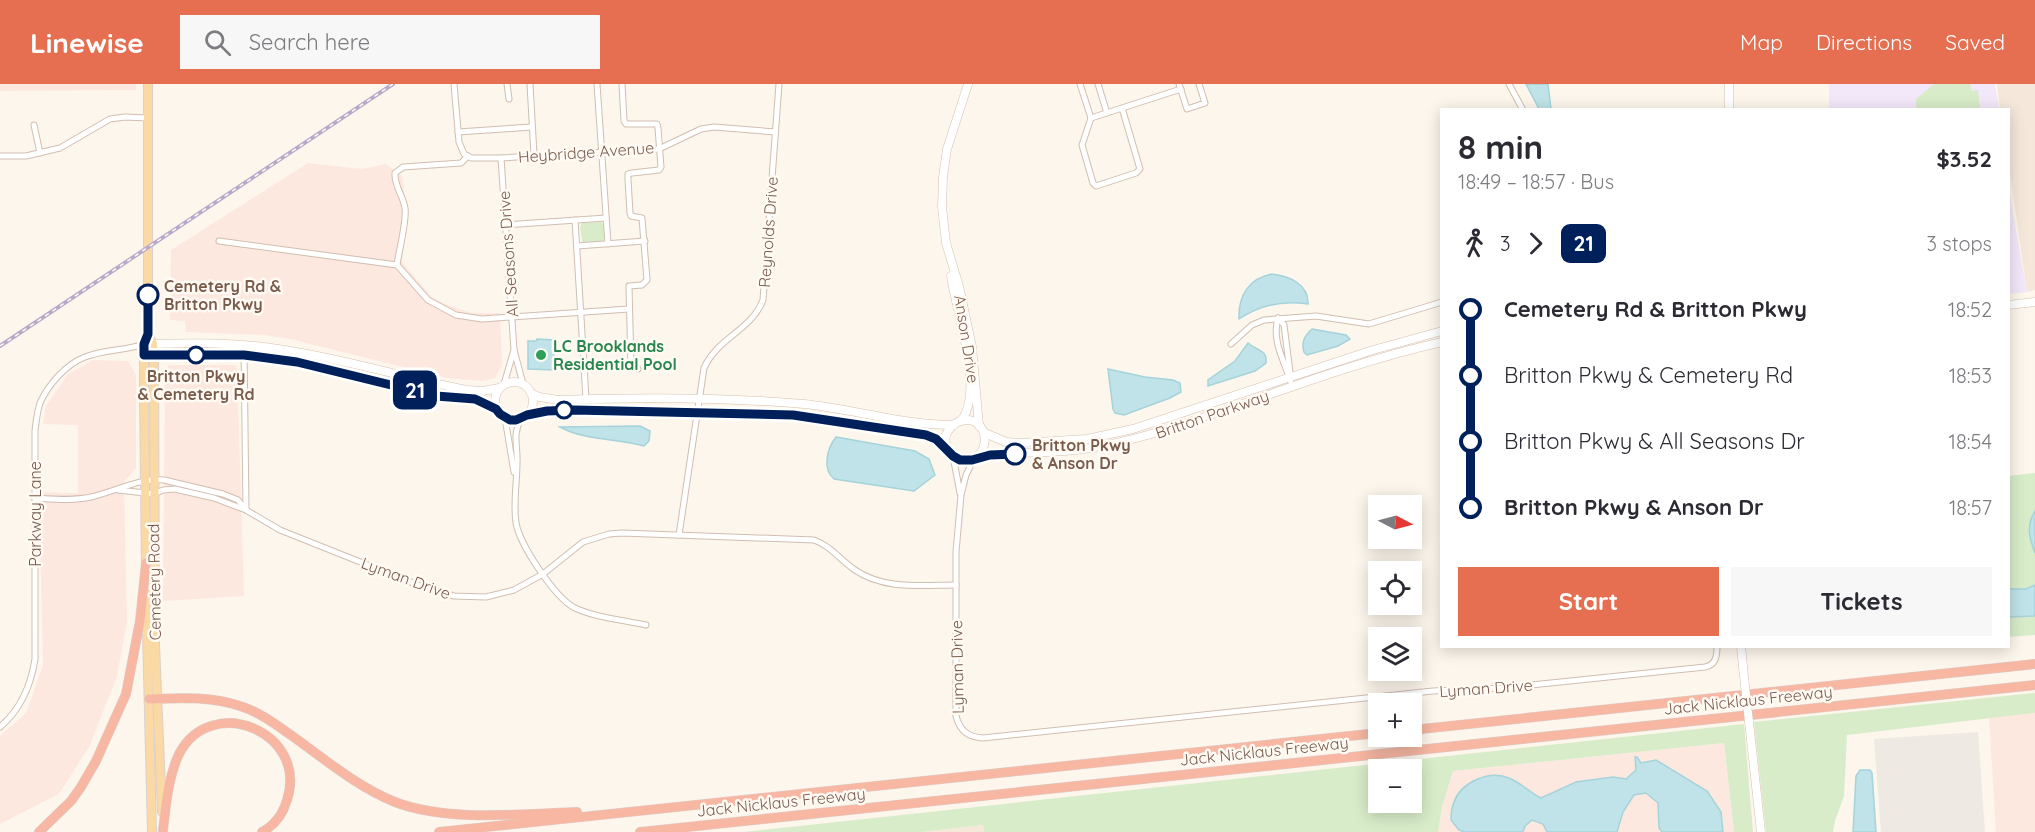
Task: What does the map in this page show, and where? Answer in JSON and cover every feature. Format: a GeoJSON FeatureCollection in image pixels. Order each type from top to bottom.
{"type":"FeatureCollection","features":[{"type":"Feature","properties":{"kind":"highway"},"geometry":{"type":"LineString","coordinates":[[39,832],[57,816],[81,787],[96,761],[126,694],[140,621],[146,563]]}},
{"type":"Feature","properties":{"kind":"highway","name":"Jack Nicklaus Freeway"},"geometry":{"type":"LineString","coordinates":[[1422,729],[2035,664]]}},
{"type":"Feature","properties":{"kind":"highway","name":"Jack Nicklaus Freeway"},"geometry":{"type":"LineString","coordinates":[[640,832],[2035,685]]}},
{"type":"Feature","properties":{"kind":"highway"},"geometry":{"type":"LineString","coordinates":[[153,699],[208,699],[243,706],[270,721],[360,785],[414,808],[448,813],[502,814],[666,808]]}},
{"type":"Feature","properties":{"kind":"highway"},"geometry":{"type":"LineString","coordinates":[[163,831],[173,769],[181,751],[201,731],[211,726],[231,723],[257,729],[268,736],[278,746],[288,763],[291,783],[285,807],[277,820],[262,832]]}},
{"type":"Feature","properties":{"kind":"highway","name":"Jack Nicklaus Freeway"},"geometry":{"type":"LineString","coordinates":[[439,832],[1368,734]]}},
{"type":"Feature","properties":{"kind":"highway"},"geometry":{"type":"LineString","coordinates":[[702,832],[778,818]]}},
{"type":"Feature","properties":{"kind":"main road","name":"Cemetery Road"},"geometry":{"type":"LineString","coordinates":[[148,84],[148,334],[154,356],[146,563],[163,831]]}},
{"type":"Feature","properties":{"kind":"main road","name":"Anson Drive"},"geometry":{"type":"LineString","coordinates":[[957,423],[969,405],[969,370],[942,214],[944,170],[950,139],[968,84]]}},
{"type":"Feature","properties":{"kind":"main road"},"geometry":{"type":"LineString","coordinates":[[1729,84],[1729,108]]}},
{"type":"Feature","properties":{"kind":"main road","name":"Anson Drive"},"geometry":{"type":"LineString","coordinates":[[949,253],[972,347],[979,426]]}},
{"type":"Feature","properties":{"kind":"main road"},"geometry":{"type":"LineString","coordinates":[[2010,305],[2035,302]]}},
{"type":"Feature","properties":{"kind":"main road","name":"Britton Parkway"},"geometry":{"type":"LineString","coordinates":[[985,433],[1006,442],[1021,443],[1087,439],[1133,429],[1372,350],[1440,333]]}},
{"type":"Feature","properties":{"kind":"main road","name":"Britton Parkway"},"geometry":{"type":"LineString","coordinates":[[976,458],[990,455],[1059,452],[1137,439],[1378,358],[1440,342]]}},
{"type":"Feature","properties":{"kind":"main road","name":"Cemetery Road"},"geometry":{"type":"LineString","coordinates":[[149,344],[144,355],[150,479]]}},
{"type":"Feature","properties":{"kind":"main road"},"geometry":{"type":"LineString","coordinates":[[144,355],[244,355],[297,362],[436,396],[475,399],[496,409],[505,418],[516,420],[547,411],[574,410],[793,415],[926,435],[936,439],[960,460],[976,458],[985,446],[985,433],[970,421],[930,425],[805,404],[699,400],[550,399],[531,393],[517,381],[483,391],[467,390],[314,355],[244,345],[149,344]]}},
{"type":"Feature","properties":{"kind":"main road"},"geometry":{"type":"LineString","coordinates":[[496,409],[494,398],[502,386]]}},
{"type":"Feature","properties":{"kind":"main road"},"geometry":{"type":"LineString","coordinates":[[524,417],[532,407],[531,393]]}},
{"type":"Feature","properties":{"kind":"main road"},"geometry":{"type":"LineString","coordinates":[[947,449],[946,436],[957,423]]}},
{"type":"Feature","properties":{"kind":"main road","name":"Cemetery Road"},"geometry":{"type":"LineString","coordinates":[[149,494],[153,699],[152,832]]}},
{"type":"Feature","properties":{"kind":"main road"},"geometry":{"type":"LineString","coordinates":[[1741,648],[1761,832]]}},
{"type":"Feature","properties":{"kind":"street"},"geometry":{"type":"LineString","coordinates":[[397,265],[405,210],[401,195],[394,184],[394,173],[403,167],[461,163],[468,156],[461,150],[454,84]]}},
{"type":"Feature","properties":{"kind":"street"},"geometry":{"type":"LineString","coordinates":[[507,84],[509,99]]}},
{"type":"Feature","properties":{"kind":"street"},"geometry":{"type":"LineString","coordinates":[[530,84],[534,155]]}},
{"type":"Feature","properties":{"kind":"street"},"geometry":{"type":"LineString","coordinates":[[597,84],[608,244]]}},
{"type":"Feature","properties":{"kind":"street"},"geometry":{"type":"LineString","coordinates":[[622,84],[624,121],[630,125],[657,124],[659,149],[659,170],[628,174],[630,213],[631,216],[642,218],[645,241],[646,280],[642,285],[629,286],[631,368],[638,369]]}},
{"type":"Feature","properties":{"kind":"street","name":"Reynolds Drive"},"geometry":{"type":"LineString","coordinates":[[678,535],[704,368],[725,340],[752,320],[763,300],[779,84]]}},
{"type":"Feature","properties":{"kind":"street"},"geometry":{"type":"LineString","coordinates":[[1080,84],[1091,118],[1082,146],[1093,183],[1096,186],[1136,173],[1140,169],[1122,108]]}},
{"type":"Feature","properties":{"kind":"street"},"geometry":{"type":"LineString","coordinates":[[1098,84],[1107,113]]}},
{"type":"Feature","properties":{"kind":"street"},"geometry":{"type":"LineString","coordinates":[[1091,118],[1180,87],[1187,109],[1205,103],[1199,84]]}},
{"type":"Feature","properties":{"kind":"street"},"geometry":{"type":"LineString","coordinates":[[1509,84],[1522,108]]}},
{"type":"Feature","properties":{"kind":"street"},"geometry":{"type":"LineString","coordinates":[[0,156],[40,153],[60,148],[110,119],[148,118]]}},
{"type":"Feature","properties":{"kind":"street"},"geometry":{"type":"LineString","coordinates":[[34,125],[40,153]]}},
{"type":"Feature","properties":{"kind":"street"},"geometry":{"type":"LineString","coordinates":[[458,132],[532,127]]}},
{"type":"Feature","properties":{"kind":"street","name":"Heybridge Avenue"},"geometry":{"type":"LineString","coordinates":[[468,156],[501,158],[659,149],[701,129],[775,132]]}},
{"type":"Feature","properties":{"kind":"street","name":"All Seasons Drive"},"geometry":{"type":"LineString","coordinates":[[501,158],[514,350],[523,384]]}},
{"type":"Feature","properties":{"kind":"street"},"geometry":{"type":"LineString","coordinates":[[506,225],[606,218]]}},
{"type":"Feature","properties":{"kind":"street"},"geometry":{"type":"LineString","coordinates":[[575,220],[586,399]]}},
{"type":"Feature","properties":{"kind":"street"},"geometry":{"type":"LineString","coordinates":[[219,240],[397,265],[428,300],[456,315],[482,319],[629,309]]}},
{"type":"Feature","properties":{"kind":"street"},"geometry":{"type":"LineString","coordinates":[[577,246],[645,241]]}},
{"type":"Feature","properties":{"kind":"street"},"geometry":{"type":"LineString","coordinates":[[1231,344],[1252,326],[1264,320],[1316,316],[1369,324],[1440,303]]}},
{"type":"Feature","properties":{"kind":"street"},"geometry":{"type":"LineString","coordinates":[[1278,318],[1284,325],[1290,377]]}},
{"type":"Feature","properties":{"kind":"street"},"geometry":{"type":"LineString","coordinates":[[1278,318],[1277,344],[1293,386]]}},
{"type":"Feature","properties":{"kind":"street","name":"Parkway Lane"},"geometry":{"type":"LineString","coordinates":[[0,727],[7,721],[24,695],[33,669],[35,650],[35,431],[38,412],[46,392],[60,375],[86,357],[130,350],[149,344]]}},
{"type":"Feature","properties":{"kind":"street"},"geometry":{"type":"LineString","coordinates":[[244,345],[246,510]]}},
{"type":"Feature","properties":{"kind":"street","name":"Parkway Lane"},"geometry":{"type":"LineString","coordinates":[[130,350],[144,355]]}},
{"type":"Feature","properties":{"kind":"street","name":"All Seasons Drive"},"geometry":{"type":"LineString","coordinates":[[502,386],[514,350]]}},
{"type":"Feature","properties":{"kind":"street"},"geometry":{"type":"LineString","coordinates":[[524,417],[516,432],[518,463],[516,521],[522,541],[543,574],[574,607],[591,614],[646,625]]}},
{"type":"Feature","properties":{"kind":"street"},"geometry":{"type":"LineString","coordinates":[[505,418],[516,476]]}},
{"type":"Feature","properties":{"kind":"street"},"geometry":{"type":"LineString","coordinates":[[953,456],[961,495]]}},
{"type":"Feature","properties":{"kind":"street"},"geometry":{"type":"LineString","coordinates":[[956,585],[961,495],[966,475],[976,458]]}},
{"type":"Feature","properties":{"kind":"street","name":"Lyman Drive"},"geometry":{"type":"LineString","coordinates":[[35,498],[83,498],[118,490],[150,479],[223,494],[238,500],[246,510]]}},
{"type":"Feature","properties":{"kind":"street","name":"Lyman Drive"},"geometry":{"type":"LineString","coordinates":[[118,490],[149,494],[163,490],[185,490],[214,498],[246,510],[280,530],[448,596],[474,597],[501,594],[525,585],[543,574],[583,542],[609,534],[814,540],[831,548],[857,572],[881,582],[903,586],[956,585],[956,716],[965,733],[983,738],[1433,691],[1503,688],[1705,667],[1713,664],[1717,648]]}},
{"type":"Feature","properties":{"kind":"shaded area"},"geometry":{"type":"Polygon","coordinates":[[[0,84],[136,84],[136,90],[0,91],[0,84]]]}},
{"type":"Feature","properties":{"kind":"shaded area"},"geometry":{"type":"Polygon","coordinates":[[[1829,84],[1995,84],[1999,108],[1829,108],[1829,84]]]}},
{"type":"Feature","properties":{"kind":"shaded area"},"geometry":{"type":"Polygon","coordinates":[[[1997,84],[2035,84],[2035,290],[2027,292],[2010,172],[2010,108],[2000,108],[1997,84]]]}},
{"type":"Feature","properties":{"kind":"shaded area"},"geometry":{"type":"Polygon","coordinates":[[[308,163],[363,169],[386,164],[402,176],[407,211],[402,262],[432,297],[445,304],[471,313],[500,313],[502,365],[495,378],[483,381],[447,378],[290,339],[264,335],[186,332],[185,321],[170,320],[171,250],[308,163]]]}},
{"type":"Feature","properties":{"kind":"shaded area"},"geometry":{"type":"Polygon","coordinates":[[[2010,196],[2027,292],[2010,294],[2010,196]]]}},
{"type":"Feature","properties":{"kind":"shaded area"},"geometry":{"type":"Polygon","coordinates":[[[93,360],[128,361],[136,375],[136,468],[124,482],[127,622],[117,676],[90,745],[59,794],[0,824],[0,736],[26,713],[43,665],[39,492],[78,493],[78,425],[43,424],[46,406],[68,374],[93,360]]]}},
{"type":"Feature","properties":{"kind":"shaded area"},"geometry":{"type":"Polygon","coordinates":[[[169,365],[236,365],[237,368],[244,596],[163,601],[165,375],[169,365]]]}},
{"type":"Feature","properties":{"kind":"shaded area"},"geometry":{"type":"Polygon","coordinates":[[[2035,713],[2035,832],[1996,832],[1989,718],[2035,713]]]}},
{"type":"Feature","properties":{"kind":"shaded area"},"geometry":{"type":"Polygon","coordinates":[[[1978,732],[1985,832],[1881,832],[1874,739],[1978,732]]]}},
{"type":"Feature","properties":{"kind":"shaded area"},"geometry":{"type":"Polygon","coordinates":[[[1724,743],[1734,832],[1438,832],[1442,807],[1453,771],[1724,743]]]}},
{"type":"Feature","properties":{"kind":"shaded area"},"geometry":{"type":"Polygon","coordinates":[[[983,825],[984,832],[921,832],[983,825]]]}},
{"type":"Feature","properties":{"kind":"green space"},"geometry":{"type":"Polygon","coordinates":[[[1934,84],[1970,84],[1972,91],[1978,90],[1980,108],[1918,108],[1916,99],[1934,84]]]}},
{"type":"Feature","properties":{"kind":"green space"},"geometry":{"type":"Polygon","coordinates":[[[601,222],[606,230],[604,239],[584,243],[580,226],[582,223],[601,222]]]}},
{"type":"Feature","properties":{"kind":"green space"},"geometry":{"type":"Polygon","coordinates":[[[2035,473],[2035,635],[2010,637],[2010,476],[2035,473]]]}},
{"type":"Feature","properties":{"kind":"green space"},"geometry":{"type":"Polygon","coordinates":[[[2035,693],[2035,713],[1847,735],[1844,796],[1833,832],[1766,832],[1754,722],[2035,693]]]}},
{"type":"Feature","properties":{"kind":"green space"},"geometry":{"type":"Polygon","coordinates":[[[1744,724],[1753,832],[1734,832],[1724,743],[1453,771],[1442,807],[1438,832],[984,832],[983,825],[921,832],[744,832],[1368,765],[1368,813],[1422,813],[1422,759],[1420,759],[1744,724]]]}},
{"type":"Feature","properties":{"kind":"water"},"geometry":{"type":"Polygon","coordinates":[[[1526,84],[1548,84],[1551,108],[1538,108],[1526,84]]]}},
{"type":"Feature","properties":{"kind":"water"},"geometry":{"type":"Polygon","coordinates":[[[1272,274],[1291,279],[1302,286],[1308,304],[1272,305],[1255,310],[1239,319],[1240,303],[1246,289],[1257,279],[1272,274]]]}},
{"type":"Feature","properties":{"kind":"water"},"geometry":{"type":"Polygon","coordinates":[[[1312,329],[1346,335],[1350,339],[1338,346],[1307,355],[1303,349],[1303,342],[1312,329]]]}},
{"type":"Feature","properties":{"kind":"water","name":"LC Brooklands Residential Pool"},"geometry":{"type":"Polygon","coordinates":[[[554,340],[555,370],[528,369],[528,341],[554,340]]]}},
{"type":"Feature","properties":{"kind":"water"},"geometry":{"type":"Polygon","coordinates":[[[1248,343],[1265,355],[1266,363],[1255,371],[1208,386],[1208,380],[1235,361],[1248,343]]]}},
{"type":"Feature","properties":{"kind":"water"},"geometry":{"type":"Polygon","coordinates":[[[1108,369],[1173,380],[1180,383],[1181,392],[1124,415],[1115,413],[1108,369]]]}},
{"type":"Feature","properties":{"kind":"water"},"geometry":{"type":"Polygon","coordinates":[[[640,426],[650,431],[649,441],[644,446],[580,435],[560,427],[640,426]]]}},
{"type":"Feature","properties":{"kind":"water"},"geometry":{"type":"Polygon","coordinates":[[[836,437],[915,451],[929,459],[935,475],[914,491],[834,479],[828,470],[827,458],[836,437]]]}},
{"type":"Feature","properties":{"kind":"water"},"geometry":{"type":"Polygon","coordinates":[[[2035,511],[2035,553],[2029,532],[2035,511]]]}},
{"type":"Feature","properties":{"kind":"water"},"geometry":{"type":"Polygon","coordinates":[[[2035,585],[2035,616],[2010,617],[2010,589],[2026,589],[2035,585]]]}},
{"type":"Feature","properties":{"kind":"water"},"geometry":{"type":"Polygon","coordinates":[[[1635,757],[1641,763],[1656,760],[1707,791],[1721,812],[1723,832],[1662,832],[1659,828],[1658,803],[1646,793],[1634,795],[1623,812],[1617,832],[1547,832],[1543,824],[1532,820],[1525,826],[1523,832],[1465,832],[1459,830],[1451,820],[1453,806],[1458,795],[1469,784],[1485,777],[1509,778],[1541,798],[1576,782],[1613,777],[1626,779],[1636,770],[1635,757]]]}},
{"type":"Feature","properties":{"kind":"water"},"geometry":{"type":"Polygon","coordinates":[[[1860,770],[1870,770],[1872,773],[1876,832],[1853,832],[1856,776],[1860,770]]]}},
{"type":"Feature","properties":{"kind":"railway"},"geometry":{"type":"LineString","coordinates":[[0,346],[393,84]]}},
{"type":"Feature","properties":{"kind":"bus line","name":"21"},"geometry":{"type":"LineString","coordinates":[[148,295],[148,334],[144,344],[144,355],[244,355],[297,362],[436,396],[475,399],[496,409],[510,420],[547,411],[574,410],[793,415],[919,433],[936,439],[950,454],[960,460],[1015,454]]}},
{"type":"Feature","properties":{"kind":"place","name":"Cemetery Rd & Britton Pkwy"},"geometry":{"type":"Point","coordinates":[148,295]}},
{"type":"Feature","properties":{"kind":"place","name":"Britton Pkwy & Cemetery Rd"},"geometry":{"type":"Point","coordinates":[196,355]}},
{"type":"Feature","properties":{"kind":"place","name":"LC Brooklands Residential Pool"},"geometry":{"type":"Point","coordinates":[541,355]}},
{"type":"Feature","properties":{"kind":"place","name":"Britton Pkwy & Anson Dr"},"geometry":{"type":"Point","coordinates":[1015,454]}}]}
